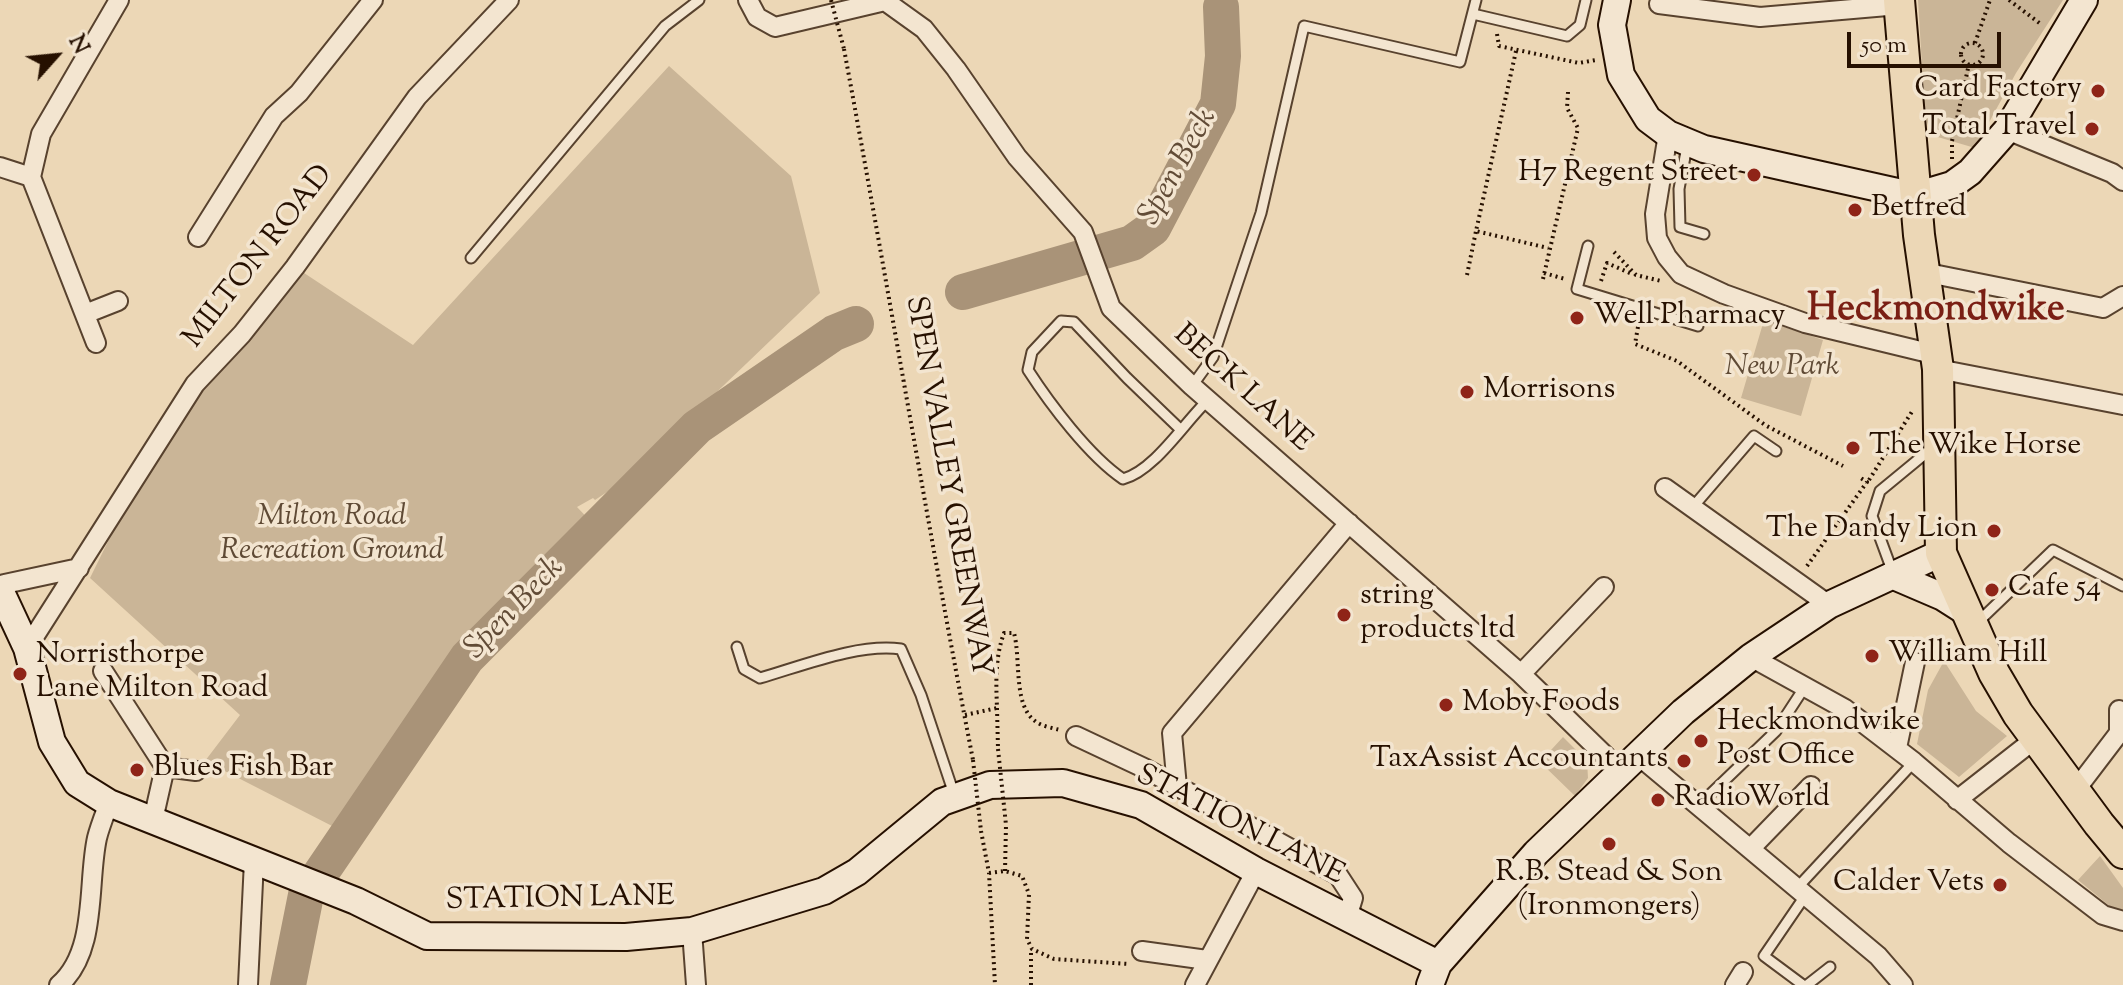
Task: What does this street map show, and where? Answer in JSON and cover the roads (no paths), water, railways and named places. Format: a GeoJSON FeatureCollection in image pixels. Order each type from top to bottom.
{"type":"FeatureCollection","features":[{"type":"Feature","properties":{"kind":"main road"},"geometry":{"type":"LineString","coordinates":[[1899,2],[1915,196],[1938,374],[1941,553],[1994,673],[2035,739],[2123,853]]}},
{"type":"Feature","properties":{"kind":"street"},"geometry":{"type":"LineString","coordinates":[[96,343],[31,177],[41,134],[119,0]]}},
{"type":"Feature","properties":{"kind":"street"},"geometry":{"type":"LineString","coordinates":[[198,237],[274,116],[299,93],[373,0]]}},
{"type":"Feature","properties":{"kind":"street","name":"MILTON ROAD"},"geometry":{"type":"LineString","coordinates":[[27,648],[195,384],[242,334],[295,267],[417,97],[509,0]]}},
{"type":"Feature","properties":{"kind":"street"},"geometry":{"type":"LineString","coordinates":[[748,0],[757,17],[775,27],[885,1]]}},
{"type":"Feature","properties":{"kind":"street"},"geometry":{"type":"LineString","coordinates":[[1617,0],[1612,25],[1621,75],[1648,119],[1678,138],[1704,149],[1915,196],[1952,185],[1970,172],[2007,130],[2084,0]]}},
{"type":"Feature","properties":{"kind":"street","name":"BECK LANE"},"geometry":{"type":"LineString","coordinates":[[885,1],[924,29],[1017,157],[1083,232],[1111,308],[1192,386],[1521,674],[1630,764],[1698,806],[1878,956],[1903,985]]}},
{"type":"Feature","properties":{"kind":"street"},"geometry":{"type":"LineString","coordinates":[[1659,4],[1698,5],[1760,17],[1899,2]]}},
{"type":"Feature","properties":{"kind":"street"},"geometry":{"type":"LineString","coordinates":[[2007,130],[2112,173],[2123,181]]}},
{"type":"Feature","properties":{"kind":"street"},"geometry":{"type":"LineString","coordinates":[[1678,138],[1655,214],[1657,238],[1681,274],[1724,294],[1938,374],[2123,405]]}},
{"type":"Feature","properties":{"kind":"street"},"geometry":{"type":"LineString","coordinates":[[0,167],[31,177]]}},
{"type":"Feature","properties":{"kind":"street"},"geometry":{"type":"LineString","coordinates":[[1923,272],[2103,308],[2121,300]]}},
{"type":"Feature","properties":{"kind":"street"},"geometry":{"type":"LineString","coordinates":[[85,314],[118,301]]}},
{"type":"Feature","properties":{"kind":"street"},"geometry":{"type":"LineString","coordinates":[[1665,488],[1829,605]]}},
{"type":"Feature","properties":{"kind":"street"},"geometry":{"type":"LineString","coordinates":[[1177,787],[1172,733],[1349,523]]}},
{"type":"Feature","properties":{"kind":"street"},"geometry":{"type":"LineString","coordinates":[[1434,975],[1536,853],[1683,712],[1751,657],[1829,605],[1941,553]]}},
{"type":"Feature","properties":{"kind":"street"},"geometry":{"type":"LineString","coordinates":[[0,588],[79,568]]}},
{"type":"Feature","properties":{"kind":"street"},"geometry":{"type":"LineString","coordinates":[[1894,576],[1943,597],[1969,619]]}},
{"type":"Feature","properties":{"kind":"street"},"geometry":{"type":"LineString","coordinates":[[1521,674],[1604,587]]}},
{"type":"Feature","properties":{"kind":"street","name":"STATION LANE"},"geometry":{"type":"LineString","coordinates":[[0,588],[27,648],[52,742],[77,783],[109,803],[336,893],[427,936],[626,937],[692,931],[824,891],[857,872],[942,802],[990,785],[1063,783],[1141,805],[1256,871],[1347,918],[1434,975]]}},
{"type":"Feature","properties":{"kind":"street"},"geometry":{"type":"LineString","coordinates":[[1751,657],[1845,709],[2103,915],[2123,921]]}},
{"type":"Feature","properties":{"kind":"street"},"geometry":{"type":"LineString","coordinates":[[1897,748],[1915,662]]}},
{"type":"Feature","properties":{"kind":"street"},"geometry":{"type":"LineString","coordinates":[[103,671],[165,767],[153,820]]}},
{"type":"Feature","properties":{"kind":"street"},"geometry":{"type":"LineString","coordinates":[[2074,792],[2119,733],[2119,710]]}},
{"type":"Feature","properties":{"kind":"street"},"geometry":{"type":"LineString","coordinates":[[1076,736],[1338,875],[1353,898],[1347,918]]}},
{"type":"Feature","properties":{"kind":"street"},"geometry":{"type":"LineString","coordinates":[[1957,800],[2035,739]]}},
{"type":"Feature","properties":{"kind":"street"},"geometry":{"type":"LineString","coordinates":[[165,767],[196,771]]}},
{"type":"Feature","properties":{"kind":"street"},"geometry":{"type":"LineString","coordinates":[[1750,849],[1811,786]]}},
{"type":"Feature","properties":{"kind":"street"},"geometry":{"type":"LineString","coordinates":[[59,985],[77,959],[84,938],[97,838],[109,803]]}},
{"type":"Feature","properties":{"kind":"street"},"geometry":{"type":"LineString","coordinates":[[248,985],[254,861]]}},
{"type":"Feature","properties":{"kind":"street"},"geometry":{"type":"LineString","coordinates":[[1195,985],[1256,871]]}},
{"type":"Feature","properties":{"kind":"street"},"geometry":{"type":"LineString","coordinates":[[692,931],[696,985]]}},
{"type":"Feature","properties":{"kind":"street"},"geometry":{"type":"LineString","coordinates":[[1142,951],[1207,960]]}},
{"type":"Feature","properties":{"kind":"lane"},"geometry":{"type":"LineString","coordinates":[[471,258],[665,26],[699,0]]}},
{"type":"Feature","properties":{"kind":"lane"},"geometry":{"type":"LineString","coordinates":[[1192,386],[1213,357],[1261,213],[1304,26],[1460,62],[1476,0]]}},
{"type":"Feature","properties":{"kind":"lane"},"geometry":{"type":"LineString","coordinates":[[1473,14],[1567,36],[1580,25],[1586,0]]}},
{"type":"Feature","properties":{"kind":"lane"},"geometry":{"type":"LineString","coordinates":[[1678,138],[1680,227],[1704,234]]}},
{"type":"Feature","properties":{"kind":"lane"},"geometry":{"type":"LineString","coordinates":[[1588,246],[1577,289],[1698,326]]}},
{"type":"Feature","properties":{"kind":"lane"},"geometry":{"type":"LineString","coordinates":[[1180,429],[1074,322],[1061,321],[1032,352],[1028,370],[1041,391],[1106,467],[1123,479],[1137,475],[1208,400]]}},
{"type":"Feature","properties":{"kind":"lane"},"geometry":{"type":"LineString","coordinates":[[1692,508],[1754,436],[1776,451]]}},
{"type":"Feature","properties":{"kind":"lane"},"geometry":{"type":"LineString","coordinates":[[1894,576],[1872,516],[1880,491],[1939,442]]}},
{"type":"Feature","properties":{"kind":"lane"},"geometry":{"type":"LineString","coordinates":[[1969,619],[2053,550],[2123,586]]}},
{"type":"Feature","properties":{"kind":"lane"},"geometry":{"type":"LineString","coordinates":[[737,647],[744,669],[760,678],[823,659],[884,647],[901,649],[916,681],[955,797]]}},
{"type":"Feature","properties":{"kind":"lane"},"geometry":{"type":"LineString","coordinates":[[1698,806],[1776,731],[1804,688]]}},
{"type":"Feature","properties":{"kind":"lane"},"geometry":{"type":"LineString","coordinates":[[1830,967],[1805,985],[1764,956],[1801,892],[1914,762]]}},
{"type":"Feature","properties":{"kind":"waterway","name":"Spen Beck"},"geometry":{"type":"LineString","coordinates":[[963,292],[1132,243],[1153,228],[1218,104],[1223,56],[1221,7]]}},
{"type":"Feature","properties":{"kind":"waterway","name":"Spen Beck"},"geometry":{"type":"LineString","coordinates":[[288,985],[306,895],[467,658],[697,427],[834,333],[856,324]]}},
{"type":"Feature","properties":{"kind":"place","name":"Card Factory"},"geometry":{"type":"Point","coordinates":[2098,91]}},
{"type":"Feature","properties":{"kind":"place","name":"Total Travel"},"geometry":{"type":"Point","coordinates":[2092,129]}},
{"type":"Feature","properties":{"kind":"place","name":"H7 Regent Street"},"geometry":{"type":"Point","coordinates":[1754,175]}},
{"type":"Feature","properties":{"kind":"place","name":"Betfred"},"geometry":{"type":"Point","coordinates":[1855,210]}},
{"type":"Feature","properties":{"kind":"place","name":"Well Pharmacy"},"geometry":{"type":"Point","coordinates":[1577,318]}},
{"type":"Feature","properties":{"kind":"place","name":"Morrisons"},"geometry":{"type":"Point","coordinates":[1467,392]}},
{"type":"Feature","properties":{"kind":"place","name":"The Wike Horse"},"geometry":{"type":"Point","coordinates":[1853,448]}},
{"type":"Feature","properties":{"kind":"place","name":"The Dandy Lion"},"geometry":{"type":"Point","coordinates":[1994,531]}},
{"type":"Feature","properties":{"kind":"place","name":"Cafe 54"},"geometry":{"type":"Point","coordinates":[1992,590]}},
{"type":"Feature","properties":{"kind":"place","name":"string products ltd"},"geometry":{"type":"Point","coordinates":[1344,615]}},
{"type":"Feature","properties":{"kind":"place","name":"William Hill"},"geometry":{"type":"Point","coordinates":[1872,656]}},
{"type":"Feature","properties":{"kind":"place","name":"Norristhorpe Lane Milton Road"},"geometry":{"type":"Point","coordinates":[20,674]}},
{"type":"Feature","properties":{"kind":"place","name":"Moby Foods"},"geometry":{"type":"Point","coordinates":[1446,705]}},
{"type":"Feature","properties":{"kind":"place","name":"Heckmondwike Post Office"},"geometry":{"type":"Point","coordinates":[1701,741]}},
{"type":"Feature","properties":{"kind":"place","name":"TaxAssist Accountants"},"geometry":{"type":"Point","coordinates":[1684,761]}},
{"type":"Feature","properties":{"kind":"place","name":"Blues Fish Bar"},"geometry":{"type":"Point","coordinates":[137,770]}},
{"type":"Feature","properties":{"kind":"place","name":"RadioWorld"},"geometry":{"type":"Point","coordinates":[1658,800]}},
{"type":"Feature","properties":{"kind":"place","name":"R.B. Stead & Son (Ironmongers)"},"geometry":{"type":"Point","coordinates":[1609,844]}},
{"type":"Feature","properties":{"kind":"place","name":"Calder Vets"},"geometry":{"type":"Point","coordinates":[2000,885]}},
{"type":"Feature","properties":{"kind":"district","name":"Heckmondwike"},"geometry":{"type":"Point","coordinates":[1936,313]}},
{"type":"Feature","properties":{"kind":"park label","name":"New Park"},"geometry":{"type":"Point","coordinates":[1782,369]}},
{"type":"Feature","properties":{"kind":"park label","name":"Milton Road Recreation Ground"},"geometry":{"type":"Point","coordinates":[332,536]}}]}
